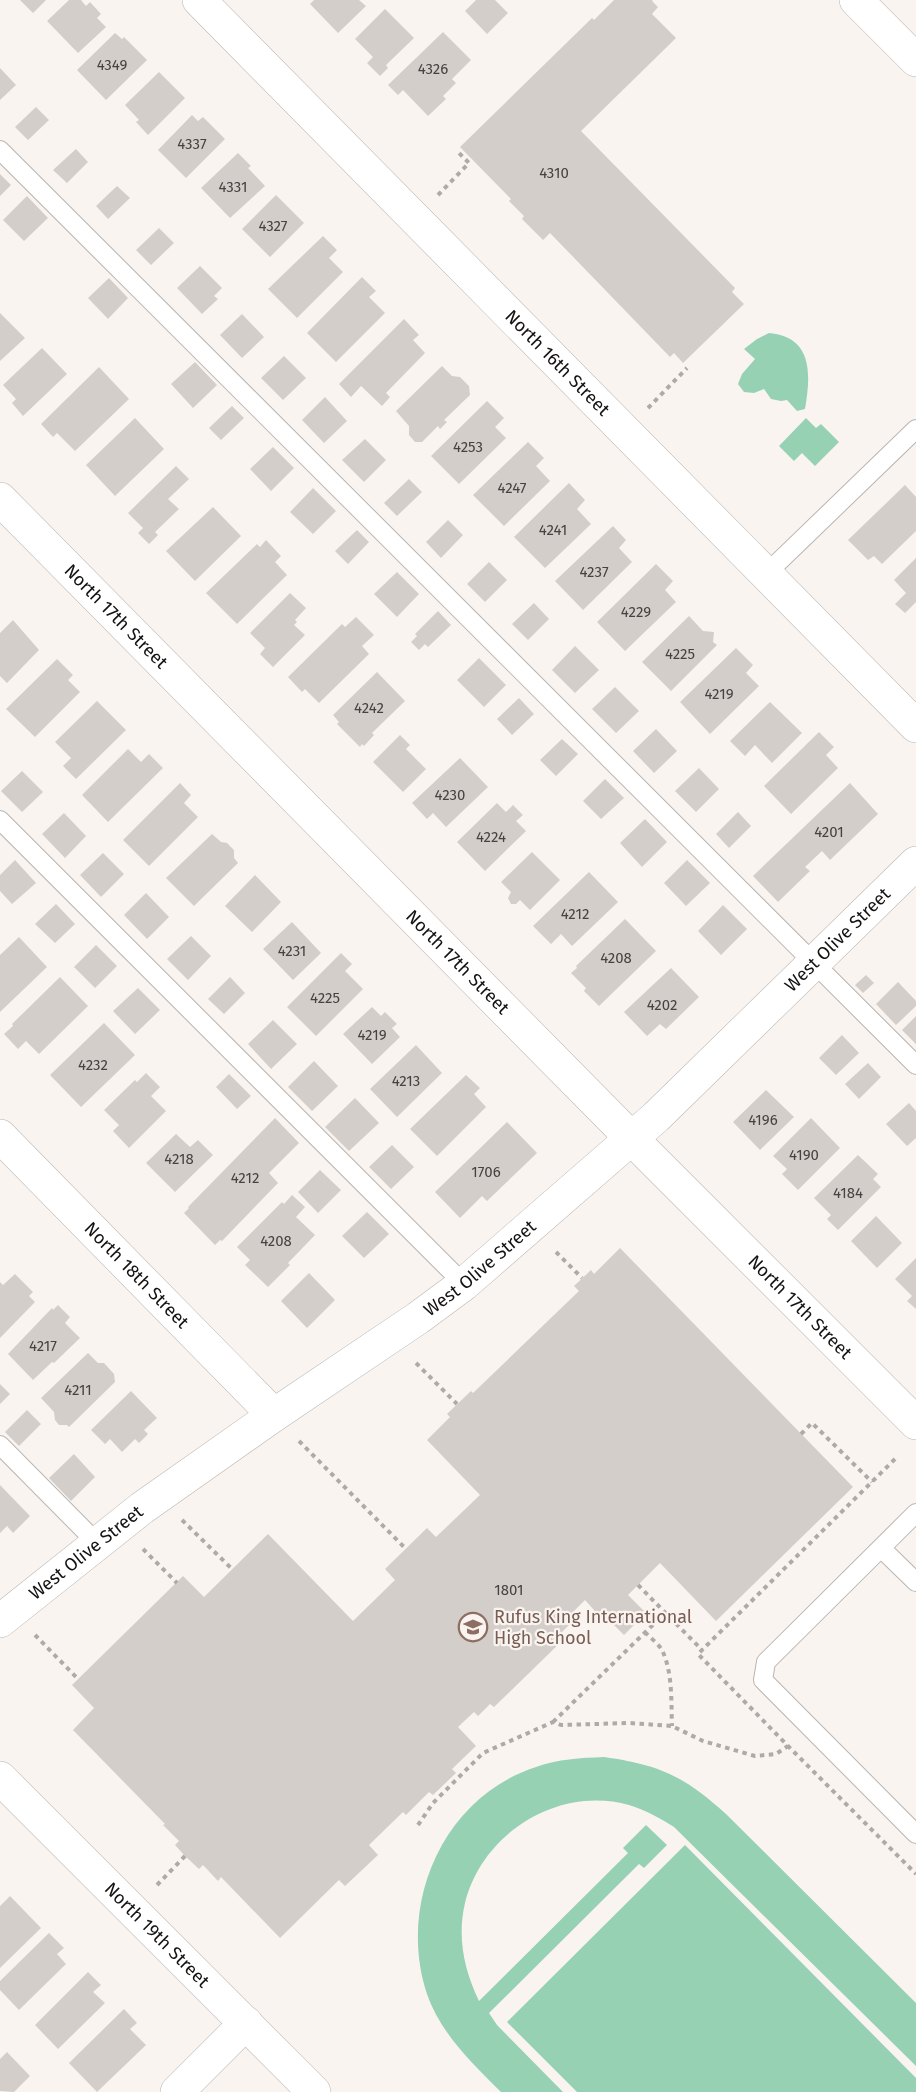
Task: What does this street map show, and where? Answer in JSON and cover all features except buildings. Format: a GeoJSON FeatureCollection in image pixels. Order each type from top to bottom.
{"type":"FeatureCollection","features":[{"type":"Feature","properties":{"kind":"street","name":"North 16th Street"},"geometry":{"type":"LineString","coordinates":[[199,0],[916,726]]}},
{"type":"Feature","properties":{"kind":"street"},"geometry":{"type":"LineString","coordinates":[[856,0],[916,60]]}},
{"type":"Feature","properties":{"kind":"street","name":"North 17th Street"},"geometry":{"type":"LineString","coordinates":[[0,499],[632,1139],[916,1422]]}},
{"type":"Feature","properties":{"kind":"street","name":"West Olive Street"},"geometry":{"type":"LineString","coordinates":[[0,1621],[142,1509],[464,1284],[632,1139],[916,863]]}},
{"type":"Feature","properties":{"kind":"street","name":"North 18th Street"},"geometry":{"type":"LineString","coordinates":[[0,1136],[274,1415]]}},
{"type":"Feature","properties":{"kind":"street","name":"North 19th Street"},"geometry":{"type":"LineString","coordinates":[[0,1778],[314,2092]]}},
{"type":"Feature","properties":{"kind":"street"},"geometry":{"type":"LineString","coordinates":[[177,2092],[246,2023]]}},
{"type":"Feature","properties":{"kind":"lane"},"geometry":{"type":"LineString","coordinates":[[0,150],[916,1065]]}},
{"type":"Feature","properties":{"kind":"lane"},"geometry":{"type":"LineString","coordinates":[[766,574],[916,429]]}},
{"type":"Feature","properties":{"kind":"lane"},"geometry":{"type":"LineString","coordinates":[[0,820],[464,1284]]}},
{"type":"Feature","properties":{"kind":"lane"},"geometry":{"type":"LineString","coordinates":[[0,1445],[98,1544]]}},
{"type":"Feature","properties":{"kind":"lane"},"geometry":{"type":"LineString","coordinates":[[916,1513],[765,1662],[763,1680],[916,1834]]}},
{"type":"Feature","properties":{"kind":"lane"},"geometry":{"type":"LineString","coordinates":[[881,1548],[916,1582]]}},
{"type":"Feature","properties":{"kind":"path"},"geometry":{"type":"LineString","coordinates":[[438,195],[469,163],[456,150]]}},
{"type":"Feature","properties":{"kind":"path"},"geometry":{"type":"LineString","coordinates":[[648,408],[687,368]]}},
{"type":"Feature","properties":{"kind":"path"},"geometry":{"type":"LineString","coordinates":[[556,1252],[582,1278]]}},
{"type":"Feature","properties":{"kind":"path"},"geometry":{"type":"LineString","coordinates":[[416,1363],[457,1404]]}},
{"type":"Feature","properties":{"kind":"path"},"geometry":{"type":"LineString","coordinates":[[801,1434],[812,1423],[872,1482]]}},
{"type":"Feature","properties":{"kind":"path"},"geometry":{"type":"LineString","coordinates":[[299,1441],[406,1549]]}},
{"type":"Feature","properties":{"kind":"path"},"geometry":{"type":"LineString","coordinates":[[895,1459],[698,1654],[916,1874]]}},
{"type":"Feature","properties":{"kind":"path"},"geometry":{"type":"LineString","coordinates":[[182,1519],[232,1569]]}},
{"type":"Feature","properties":{"kind":"path"},"geometry":{"type":"LineString","coordinates":[[142,1548],[177,1582]]}},
{"type":"Feature","properties":{"kind":"path"},"geometry":{"type":"LineString","coordinates":[[638,1585],[702,1650]]}},
{"type":"Feature","properties":{"kind":"path"},"geometry":{"type":"LineString","coordinates":[[418,1825],[434,1803],[483,1753],[554,1722],[665,1613]]}},
{"type":"Feature","properties":{"kind":"path"},"geometry":{"type":"LineString","coordinates":[[645,1632],[661,1648],[667,1667],[672,1726]]}},
{"type":"Feature","properties":{"kind":"path"},"geometry":{"type":"LineString","coordinates":[[35,1635],[78,1679]]}},
{"type":"Feature","properties":{"kind":"path"},"geometry":{"type":"LineString","coordinates":[[554,1722],[561,1725],[629,1723],[672,1726],[703,1741],[755,1756],[776,1754],[788,1746]]}},
{"type":"Feature","properties":{"kind":"path"},"geometry":{"type":"LineString","coordinates":[[157,1885],[186,1856]]}},
{"type":"Feature","properties":{"kind":"green space"},"geometry":{"type":"Polygon","coordinates":[[[769,333],[783,336],[794,342],[806,359],[808,383],[805,409],[797,411],[787,400],[771,399],[764,389],[754,393],[744,392],[738,384],[742,374],[755,359],[744,349],[769,333]]]}},
{"type":"Feature","properties":{"kind":"green space"},"geometry":{"type":"Polygon","coordinates":[[[806,418],[816,428],[821,424],[839,442],[815,466],[802,453],[794,461],[779,446],[806,418]]]}},
{"type":"Feature","properties":{"kind":"green space"},"geometry":{"type":"Polygon","coordinates":[[[604,1757],[641,1764],[670,1774],[697,1790],[726,1814],[916,2003],[916,2066],[674,1827],[652,1814],[629,1805],[603,1801],[576,1802],[551,1809],[527,1820],[506,1836],[488,1855],[474,1878],[465,1903],[462,1941],[469,1977],[479,2001],[628,1853],[623,1848],[646,1825],[667,1845],[644,1868],[639,1864],[489,2013],[497,2025],[563,2092],[501,2092],[449,2035],[433,2009],[427,1994],[419,1960],[418,1925],[424,1891],[435,1858],[453,1828],[476,1802],[503,1782],[536,1767],[578,1758],[604,1757]]]}},
{"type":"Feature","properties":{"kind":"green space"},"geometry":{"type":"Polygon","coordinates":[[[685,1845],[916,2078],[916,2092],[577,2092],[507,2022],[685,1845]]]}},
{"type":"Feature","properties":{"kind":"place","name":"Rufus King International High School"},"geometry":{"type":"Point","coordinates":[473,1627]}}]}
